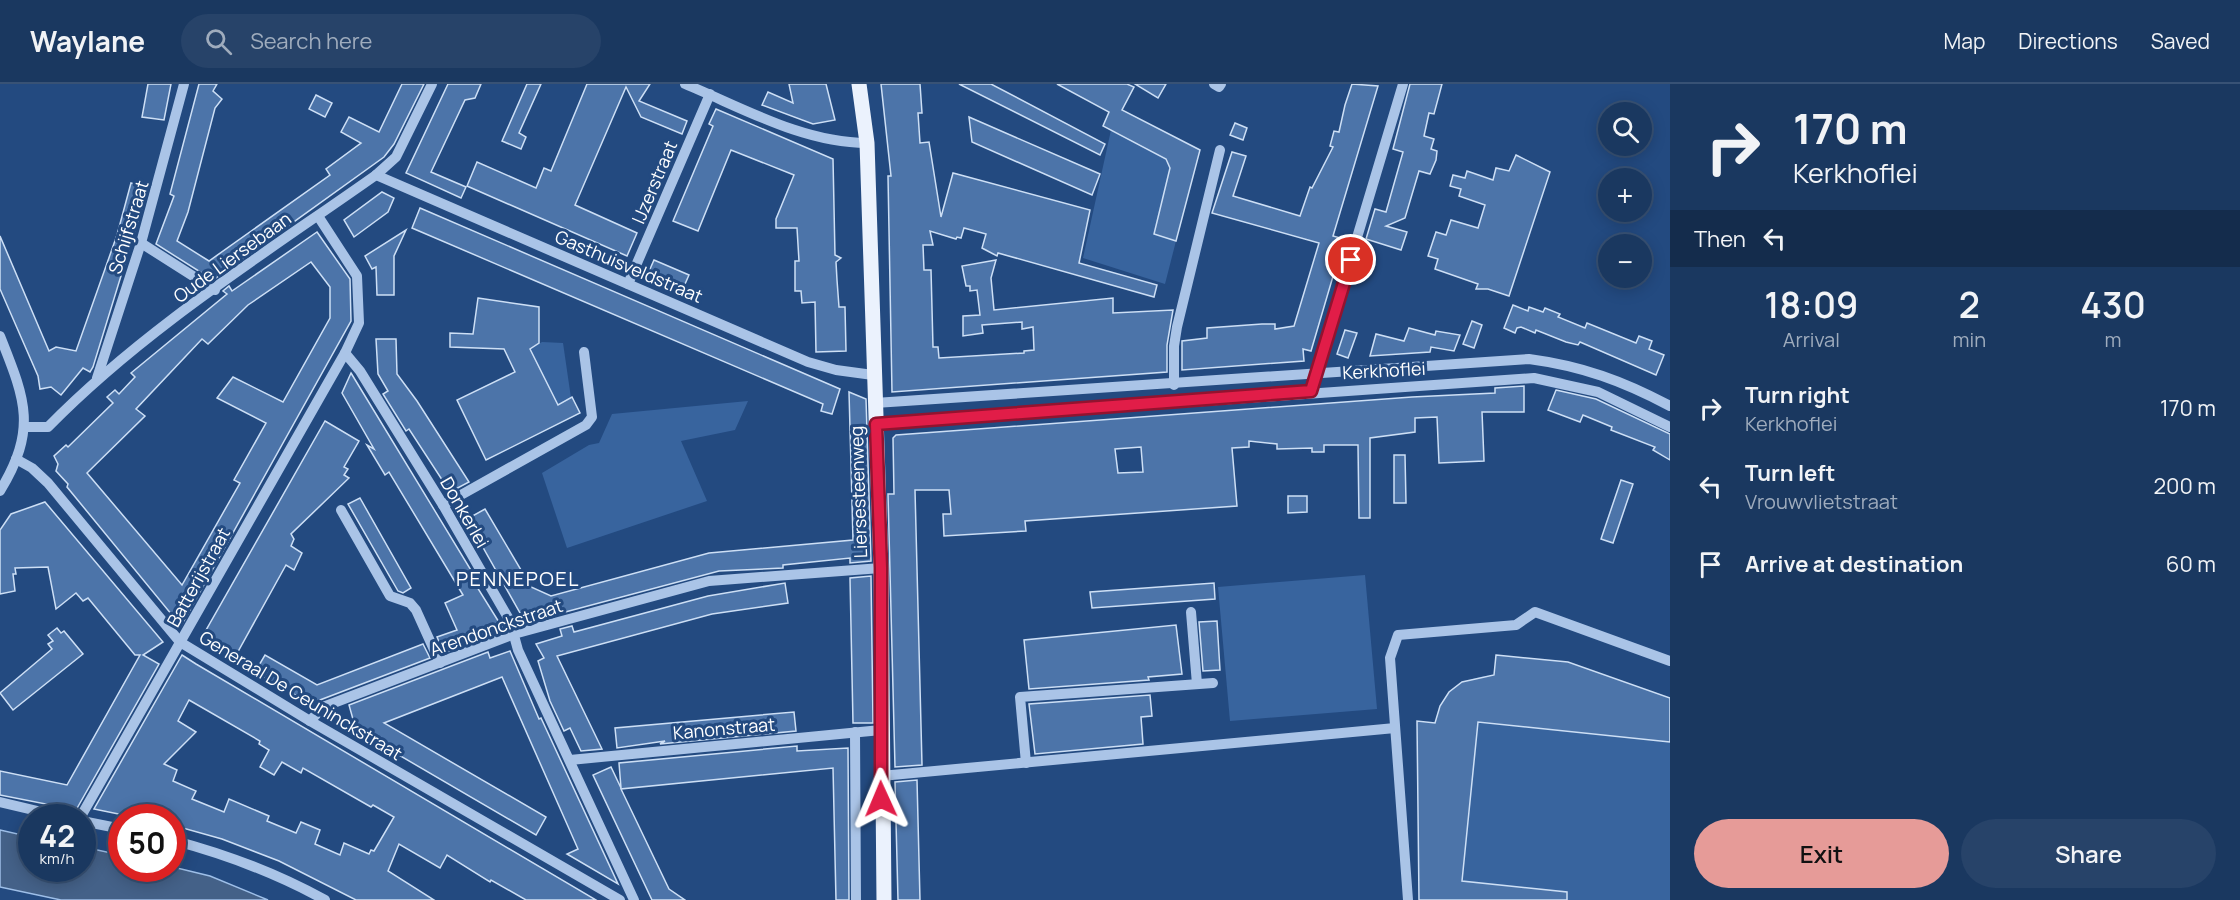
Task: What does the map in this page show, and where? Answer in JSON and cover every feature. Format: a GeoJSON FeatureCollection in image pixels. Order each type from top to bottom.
{"type":"FeatureCollection","features":[{"type":"Feature","properties":{"kind":"main road","name":"Liersesteenweg"},"geometry":{"type":"LineString","coordinates":[[859,84],[867,143],[881,568],[881,776],[884,900]]}},
{"type":"Feature","properties":{"kind":"street","name":"Schijfstraat"},"geometry":{"type":"LineString","coordinates":[[97,379],[141,243],[184,84]]}},
{"type":"Feature","properties":{"kind":"street","name":"Oude Liersebaan"},"geometry":{"type":"LineString","coordinates":[[24,427],[48,427],[97,379],[215,290],[376,175],[396,157],[432,84]]}},
{"type":"Feature","properties":{"kind":"street"},"geometry":{"type":"LineString","coordinates":[[685,84],[811,137],[847,143],[867,143]]}},
{"type":"Feature","properties":{"kind":"street"},"geometry":{"type":"LineString","coordinates":[[1214,84],[1219,87],[1221,84]]}},
{"type":"Feature","properties":{"kind":"street"},"geometry":{"type":"LineString","coordinates":[[1311,391],[1403,84]]}},
{"type":"Feature","properties":{"kind":"street","name":"IJzerstraat"},"geometry":{"type":"LineString","coordinates":[[628,284],[710,94]]}},
{"type":"Feature","properties":{"kind":"street"},"geometry":{"type":"LineString","coordinates":[[1174,385],[1175,336],[1220,150]]}},
{"type":"Feature","properties":{"kind":"street","name":"Gasthuisveldstraat"},"geometry":{"type":"LineString","coordinates":[[376,175],[808,362],[836,370],[873,375]]}},
{"type":"Feature","properties":{"kind":"street"},"geometry":{"type":"LineString","coordinates":[[318,216],[357,276],[358,323],[345,353]]}},
{"type":"Feature","properties":{"kind":"street"},"geometry":{"type":"LineString","coordinates":[[141,243],[215,290]]}},
{"type":"Feature","properties":{"kind":"street"},"geometry":{"type":"LineString","coordinates":[[0,336],[25,406],[24,427],[16,459],[0,491]]}},
{"type":"Feature","properties":{"kind":"street"},"geometry":{"type":"LineString","coordinates":[[443,505],[586,424],[592,417],[584,352]]}},
{"type":"Feature","properties":{"kind":"street","name":"Donkerlei"},"geometry":{"type":"LineString","coordinates":[[345,353],[360,372],[443,505],[510,621],[518,650],[634,900]]}},
{"type":"Feature","properties":{"kind":"street","name":"Batterijstraat"},"geometry":{"type":"LineString","coordinates":[[88,804],[345,353]]}},
{"type":"Feature","properties":{"kind":"street","name":"Kerkhoflei"},"geometry":{"type":"LineString","coordinates":[[875,403],[1174,385],[1529,359],[1572,365],[1614,380],[1670,406]]}},
{"type":"Feature","properties":{"kind":"street","name":"Kerkhoflei"},"geometry":{"type":"LineString","coordinates":[[876,424],[1311,391],[1534,378],[1598,392],[1670,427]]}},
{"type":"Feature","properties":{"kind":"street","name":"Generaal De Ceuninckstraat"},"geometry":{"type":"LineString","coordinates":[[16,459],[32,468],[48,483],[180,642],[310,721],[620,900]]}},
{"type":"Feature","properties":{"kind":"street"},"geometry":{"type":"LineString","coordinates":[[341,510],[390,596],[410,603],[416,610],[440,663]]}},
{"type":"Feature","properties":{"kind":"street","name":"Arendonckstraat"},"geometry":{"type":"LineString","coordinates":[[310,721],[323,707],[514,634],[709,581],[881,568]]}},
{"type":"Feature","properties":{"kind":"street"},"geometry":{"type":"LineString","coordinates":[[1191,612],[1197,684]]}},
{"type":"Feature","properties":{"kind":"street"},"geometry":{"type":"LineString","coordinates":[[1408,900],[1390,658],[1398,635],[1516,625],[1535,612],[1670,662]]}},
{"type":"Feature","properties":{"kind":"street"},"geometry":{"type":"LineString","coordinates":[[1026,763],[1020,697],[1213,683]]}},
{"type":"Feature","properties":{"kind":"street"},"geometry":{"type":"LineString","coordinates":[[881,776],[1395,728]]}},
{"type":"Feature","properties":{"kind":"street","name":"Kanonstraat"},"geometry":{"type":"LineString","coordinates":[[570,760],[881,730]]}},
{"type":"Feature","properties":{"kind":"street"},"geometry":{"type":"LineString","coordinates":[[855,732],[856,900]]}},
{"type":"Feature","properties":{"kind":"street"},"geometry":{"type":"LineString","coordinates":[[0,802],[18,806]]}},
{"type":"Feature","properties":{"kind":"street"},"geometry":{"type":"LineString","coordinates":[[186,844],[237,860],[326,900]]}},
{"type":"Feature","properties":{"kind":"shaded area"},"geometry":{"type":"Polygon","coordinates":[[[1111,130],[1166,159],[1170,168],[1154,233],[1176,241],[1165,284],[1083,258],[1111,130]]]}},
{"type":"Feature","properties":{"kind":"shaded area"},"geometry":{"type":"Polygon","coordinates":[[[542,342],[563,343],[571,398],[558,405],[530,349],[542,342]]]}},
{"type":"Feature","properties":{"kind":"shaded area"},"geometry":{"type":"Polygon","coordinates":[[[748,401],[735,430],[681,441],[707,501],[567,548],[542,473],[589,445],[599,443],[612,414],[748,401]]]}},
{"type":"Feature","properties":{"kind":"shaded area"},"geometry":{"type":"Polygon","coordinates":[[[1365,575],[1377,709],[1230,721],[1218,587],[1365,575]]]}},
{"type":"Feature","properties":{"kind":"shaded area"},"geometry":{"type":"Polygon","coordinates":[[[1496,655],[1568,662],[1670,698],[1670,900],[1419,900],[1417,721],[1435,723],[1443,702],[1456,688],[1472,679],[1494,675],[1496,655]]]}},
{"type":"Feature","properties":{"kind":"shaded area"},"geometry":{"type":"Polygon","coordinates":[[[0,830],[18,834],[18,882],[96,882],[96,850],[108,852],[108,882],[186,882],[186,870],[210,876],[268,900],[61,900],[0,887],[0,830]]]}},
{"type":"Feature","properties":{"kind":"building"},"geometry":{"type":"Polygon","coordinates":[[[148,84],[171,84],[164,120],[142,117],[148,84]]]}},
{"type":"Feature","properties":{"kind":"building"},"geometry":{"type":"Polygon","coordinates":[[[199,84],[217,84],[213,91],[222,99],[215,108],[188,212],[177,241],[209,261],[330,175],[326,169],[361,143],[341,132],[349,117],[379,132],[402,84],[424,84],[394,144],[384,157],[213,280],[156,244],[174,196],[170,194],[199,84]]]}},
{"type":"Feature","properties":{"kind":"building"},"geometry":{"type":"Polygon","coordinates":[[[448,84],[481,84],[475,98],[465,100],[431,172],[466,187],[461,198],[406,173],[448,84]]]}},
{"type":"Feature","properties":{"kind":"building"},"geometry":{"type":"Polygon","coordinates":[[[527,84],[541,84],[519,133],[526,137],[521,149],[502,141],[527,84]]]}},
{"type":"Feature","properties":{"kind":"building"},"geometry":{"type":"Polygon","coordinates":[[[587,84],[650,84],[639,101],[687,121],[682,134],[641,117],[626,87],[575,205],[637,233],[627,256],[467,186],[477,162],[536,188],[544,168],[551,171],[587,84]]]}},
{"type":"Feature","properties":{"kind":"building"},"geometry":{"type":"Polygon","coordinates":[[[789,84],[826,84],[835,120],[813,124],[762,105],[768,92],[793,103],[789,84]]]}},
{"type":"Feature","properties":{"kind":"building"},"geometry":{"type":"Polygon","coordinates":[[[881,84],[920,84],[922,113],[918,113],[920,143],[929,142],[941,217],[953,173],[1090,210],[1079,263],[1157,285],[1154,297],[998,253],[997,256],[982,248],[986,234],[964,228],[961,238],[956,239],[930,231],[933,245],[923,245],[924,270],[931,270],[933,347],[938,347],[939,358],[1024,353],[1024,351],[1034,350],[1033,327],[1022,329],[1022,322],[982,325],[983,333],[963,336],[963,316],[980,315],[977,290],[970,291],[970,286],[966,286],[962,266],[996,260],[991,278],[994,310],[1113,298],[1113,313],[1173,310],[1167,345],[1167,372],[892,392],[888,176],[891,176],[881,84]]]}},
{"type":"Feature","properties":{"kind":"building"},"geometry":{"type":"Polygon","coordinates":[[[959,84],[991,84],[1105,144],[1100,155],[959,84]]]}},
{"type":"Feature","properties":{"kind":"building"},"geometry":{"type":"Polygon","coordinates":[[[1057,84],[1127,84],[1134,87],[1122,110],[1200,150],[1176,241],[1154,234],[1170,168],[1166,159],[1103,126],[1109,112],[1057,84]]]}},
{"type":"Feature","properties":{"kind":"building"},"geometry":{"type":"Polygon","coordinates":[[[1135,84],[1166,84],[1158,98],[1135,84]]]}},
{"type":"Feature","properties":{"kind":"building"},"geometry":{"type":"Polygon","coordinates":[[[1352,84],[1378,86],[1333,236],[1344,239],[1311,351],[1303,349],[1304,361],[1182,370],[1182,341],[1207,338],[1207,328],[1262,324],[1275,324],[1275,329],[1294,326],[1319,243],[1212,213],[1232,152],[1246,156],[1233,196],[1300,216],[1310,187],[1312,188],[1333,147],[1330,146],[1334,131],[1339,132],[1352,84]]]}},
{"type":"Feature","properties":{"kind":"building"},"geometry":{"type":"Polygon","coordinates":[[[1410,84],[1442,84],[1434,114],[1429,113],[1424,136],[1434,139],[1431,149],[1437,151],[1436,160],[1430,174],[1419,171],[1405,218],[1386,226],[1407,232],[1401,250],[1366,239],[1375,209],[1386,212],[1403,152],[1393,149],[1410,84]]]}},
{"type":"Feature","properties":{"kind":"building"},"geometry":{"type":"Polygon","coordinates":[[[316,95],[332,103],[325,117],[309,109],[316,95]]]}},
{"type":"Feature","properties":{"kind":"building"},"geometry":{"type":"Polygon","coordinates":[[[716,109],[833,159],[835,255],[841,258],[836,262],[839,307],[845,307],[846,351],[816,352],[815,302],[802,303],[801,291],[795,291],[795,261],[799,261],[797,228],[776,228],[776,219],[794,175],[731,150],[698,231],[673,221],[713,126],[709,124],[716,109]]]}},
{"type":"Feature","properties":{"kind":"building"},"geometry":{"type":"Polygon","coordinates":[[[969,117],[1100,174],[1092,195],[972,142],[969,117]]]}},
{"type":"Feature","properties":{"kind":"building"},"geometry":{"type":"Polygon","coordinates":[[[1235,123],[1247,128],[1243,140],[1230,135],[1235,123]]]}},
{"type":"Feature","properties":{"kind":"building"},"geometry":{"type":"Polygon","coordinates":[[[1516,155],[1550,172],[1509,296],[1488,289],[1476,289],[1478,284],[1435,269],[1438,259],[1428,256],[1436,232],[1446,235],[1451,220],[1478,228],[1485,205],[1459,196],[1461,189],[1450,186],[1453,175],[1465,178],[1467,171],[1493,180],[1496,168],[1509,171],[1516,155]]]}},
{"type":"Feature","properties":{"kind":"building"},"geometry":{"type":"Polygon","coordinates":[[[131,183],[148,188],[93,367],[90,372],[83,368],[61,395],[51,387],[40,389],[38,376],[0,289],[0,236],[49,351],[56,347],[76,351],[117,235],[131,183]]]}},
{"type":"Feature","properties":{"kind":"building"},"geometry":{"type":"Polygon","coordinates":[[[382,192],[394,198],[388,212],[354,237],[344,220],[382,192]]]}},
{"type":"Feature","properties":{"kind":"building"},"geometry":{"type":"Polygon","coordinates":[[[420,208],[840,389],[832,414],[821,411],[823,404],[412,228],[420,208]]]}},
{"type":"Feature","properties":{"kind":"building"},"geometry":{"type":"Polygon","coordinates":[[[406,230],[394,256],[394,295],[377,295],[376,267],[372,269],[365,256],[406,230]]]}},
{"type":"Feature","properties":{"kind":"building"},"geometry":{"type":"Polygon","coordinates":[[[317,232],[350,279],[351,321],[181,626],[67,487],[68,484],[56,471],[58,464],[54,456],[66,445],[68,447],[113,403],[107,397],[115,390],[119,394],[135,377],[131,373],[227,294],[223,291],[229,286],[232,291],[317,232]],[[311,262],[248,305],[208,344],[202,339],[136,409],[145,416],[87,473],[182,585],[240,483],[234,480],[266,423],[217,398],[233,377],[283,402],[330,318],[330,287],[311,262]]]}},
{"type":"Feature","properties":{"kind":"building"},"geometry":{"type":"Polygon","coordinates":[[[654,260],[689,275],[681,293],[646,278],[654,260]]]}},
{"type":"Feature","properties":{"kind":"building"},"geometry":{"type":"Polygon","coordinates":[[[478,298],[539,307],[539,343],[530,349],[558,405],[572,397],[580,413],[486,460],[457,400],[515,372],[504,349],[450,347],[450,333],[473,334],[478,298]]]}},
{"type":"Feature","properties":{"kind":"building"},"geometry":{"type":"Polygon","coordinates":[[[1513,305],[1528,311],[1529,307],[1543,312],[1545,308],[1560,314],[1558,317],[1585,328],[1587,323],[1636,343],[1639,336],[1652,341],[1649,349],[1664,355],[1656,375],[1580,342],[1578,345],[1566,342],[1536,330],[1535,333],[1521,327],[1517,328],[1515,333],[1504,328],[1513,305]]]}},
{"type":"Feature","properties":{"kind":"building"},"geometry":{"type":"Polygon","coordinates":[[[1472,321],[1482,325],[1474,348],[1463,344],[1472,321]]]}},
{"type":"Feature","properties":{"kind":"building"},"geometry":{"type":"Polygon","coordinates":[[[1409,328],[1435,335],[1436,331],[1460,335],[1454,351],[1431,347],[1430,352],[1370,356],[1376,334],[1404,341],[1409,328]]]}},
{"type":"Feature","properties":{"kind":"building"},"geometry":{"type":"Polygon","coordinates":[[[1345,330],[1357,333],[1348,358],[1337,354],[1345,330]]]}},
{"type":"Feature","properties":{"kind":"building"},"geometry":{"type":"Polygon","coordinates":[[[376,339],[396,339],[397,374],[469,482],[450,492],[409,429],[406,431],[383,394],[388,391],[378,374],[376,339]]]}},
{"type":"Feature","properties":{"kind":"building"},"geometry":{"type":"Polygon","coordinates":[[[351,373],[480,585],[477,587],[502,627],[482,636],[483,638],[444,653],[437,637],[457,630],[445,603],[463,595],[389,472],[385,475],[367,445],[374,449],[342,393],[351,373]]]}},
{"type":"Feature","properties":{"kind":"building"},"geometry":{"type":"Polygon","coordinates":[[[1524,386],[1524,412],[1482,412],[1484,461],[1439,463],[1437,417],[1415,418],[1415,432],[1370,438],[1370,518],[1359,518],[1358,445],[1324,445],[1324,452],[1312,452],[1312,448],[1277,449],[1277,444],[1249,441],[1249,447],[1232,448],[1237,506],[1025,521],[1026,531],[944,536],[943,514],[951,514],[949,490],[915,490],[922,765],[895,767],[888,494],[894,494],[893,438],[896,435],[1412,397],[1495,393],[1495,388],[1524,386]],[[1141,447],[1115,449],[1118,473],[1143,472],[1141,447]]]}},
{"type":"Feature","properties":{"kind":"building"},"geometry":{"type":"Polygon","coordinates":[[[1556,390],[1596,399],[1670,434],[1670,460],[1653,450],[1655,447],[1611,430],[1612,427],[1583,415],[1580,422],[1548,410],[1556,390]]]}},
{"type":"Feature","properties":{"kind":"building"},"geometry":{"type":"Polygon","coordinates":[[[849,392],[866,399],[871,561],[850,563],[850,558],[783,565],[783,568],[719,571],[554,615],[524,620],[467,519],[485,509],[531,587],[551,596],[709,553],[853,540],[849,392]]]}},
{"type":"Feature","properties":{"kind":"building"},"geometry":{"type":"Polygon","coordinates":[[[325,421],[359,441],[344,467],[348,469],[344,475],[349,478],[291,534],[294,539],[291,546],[302,553],[294,570],[286,565],[235,657],[201,639],[325,421]]]}},
{"type":"Feature","properties":{"kind":"building"},"geometry":{"type":"Polygon","coordinates":[[[1394,455],[1405,455],[1406,503],[1394,503],[1394,455]]]}},
{"type":"Feature","properties":{"kind":"building"},"geometry":{"type":"Polygon","coordinates":[[[1621,480],[1633,484],[1613,543],[1601,539],[1621,480]]]}},
{"type":"Feature","properties":{"kind":"building"},"geometry":{"type":"Polygon","coordinates":[[[1288,496],[1307,496],[1307,512],[1288,513],[1288,496]]]}},
{"type":"Feature","properties":{"kind":"building"},"geometry":{"type":"Polygon","coordinates":[[[360,498],[411,588],[403,593],[398,591],[348,504],[360,498]]]}},
{"type":"Feature","properties":{"kind":"building"},"geometry":{"type":"Polygon","coordinates":[[[45,502],[163,642],[143,655],[159,664],[79,804],[46,804],[0,795],[0,771],[67,785],[140,655],[135,655],[88,598],[83,601],[76,593],[56,609],[48,567],[15,568],[16,574],[13,574],[15,591],[0,594],[0,530],[11,514],[45,502]]]}},
{"type":"Feature","properties":{"kind":"building"},"geometry":{"type":"Polygon","coordinates":[[[871,576],[873,723],[853,723],[850,578],[871,576]]]}},
{"type":"Feature","properties":{"kind":"building"},"geometry":{"type":"Polygon","coordinates":[[[785,583],[788,603],[712,614],[557,656],[602,749],[581,751],[570,728],[564,731],[550,701],[538,661],[544,658],[536,644],[562,636],[560,629],[572,626],[574,632],[708,596],[785,583]]]}},
{"type":"Feature","properties":{"kind":"building"},"geometry":{"type":"Polygon","coordinates":[[[1214,583],[1215,599],[1092,608],[1090,592],[1214,583]]]}},
{"type":"Feature","properties":{"kind":"building"},"geometry":{"type":"Polygon","coordinates":[[[1217,621],[1220,670],[1203,671],[1199,622],[1217,621]]]}},
{"type":"Feature","properties":{"kind":"building"},"geometry":{"type":"Polygon","coordinates":[[[1176,625],[1182,674],[1148,677],[1149,680],[1029,689],[1024,640],[1176,625]]]}},
{"type":"Feature","properties":{"kind":"building"},"geometry":{"type":"Polygon","coordinates":[[[57,628],[61,633],[64,631],[83,654],[13,710],[0,693],[52,649],[48,644],[53,641],[48,635],[57,628]]]}},
{"type":"Feature","properties":{"kind":"building"},"geometry":{"type":"Polygon","coordinates":[[[423,644],[430,658],[320,700],[314,706],[255,672],[265,655],[317,685],[423,644]]]}},
{"type":"Feature","properties":{"kind":"building"},"geometry":{"type":"Polygon","coordinates":[[[510,651],[539,719],[541,718],[618,884],[567,854],[578,849],[502,677],[384,723],[546,817],[536,835],[356,730],[349,705],[488,652],[490,658],[510,651]]]}},
{"type":"Feature","properties":{"kind":"building"},"geometry":{"type":"Polygon","coordinates":[[[182,655],[596,900],[526,900],[491,880],[490,882],[447,855],[440,868],[399,844],[388,871],[434,900],[356,900],[279,861],[222,839],[186,829],[186,804],[108,804],[108,812],[96,809],[96,806],[182,655]],[[189,700],[178,721],[196,732],[164,764],[177,770],[173,781],[196,791],[192,799],[224,812],[229,799],[269,816],[267,821],[296,833],[301,822],[320,830],[315,844],[340,855],[344,843],[369,854],[371,850],[374,851],[394,817],[373,805],[371,807],[303,768],[301,773],[282,762],[274,775],[260,767],[269,750],[259,744],[260,741],[189,700]]]}},
{"type":"Feature","properties":{"kind":"building"},"geometry":{"type":"Polygon","coordinates":[[[1496,655],[1568,662],[1670,698],[1670,742],[1478,722],[1462,881],[1567,892],[1567,900],[1419,900],[1417,721],[1435,723],[1440,706],[1449,692],[1462,682],[1494,675],[1496,655]]]}},
{"type":"Feature","properties":{"kind":"building"},"geometry":{"type":"Polygon","coordinates":[[[1150,695],[1152,716],[1141,717],[1143,744],[1035,754],[1029,704],[1150,695]]]}},
{"type":"Feature","properties":{"kind":"building"},"geometry":{"type":"Polygon","coordinates":[[[794,712],[796,731],[660,744],[665,741],[617,748],[615,728],[794,712]]]}},
{"type":"Feature","properties":{"kind":"building"},"geometry":{"type":"Polygon","coordinates":[[[797,746],[797,751],[848,748],[849,900],[836,900],[833,768],[621,789],[669,889],[685,900],[652,900],[593,775],[611,767],[621,788],[619,763],[797,746]]]}},
{"type":"Feature","properties":{"kind":"building"},"geometry":{"type":"Polygon","coordinates":[[[917,780],[920,900],[898,900],[895,782],[917,780]]]}},
{"type":"Feature","properties":{"kind":"district","name":"PENNEPOEL"},"geometry":{"type":"Point","coordinates":[518,578]}},
{"type":"Feature","properties":{"kind":"route"},"geometry":{"type":"LineString","coordinates":[[881,799],[881,568],[876,424],[1311,391],[1351,260]]}}]}
